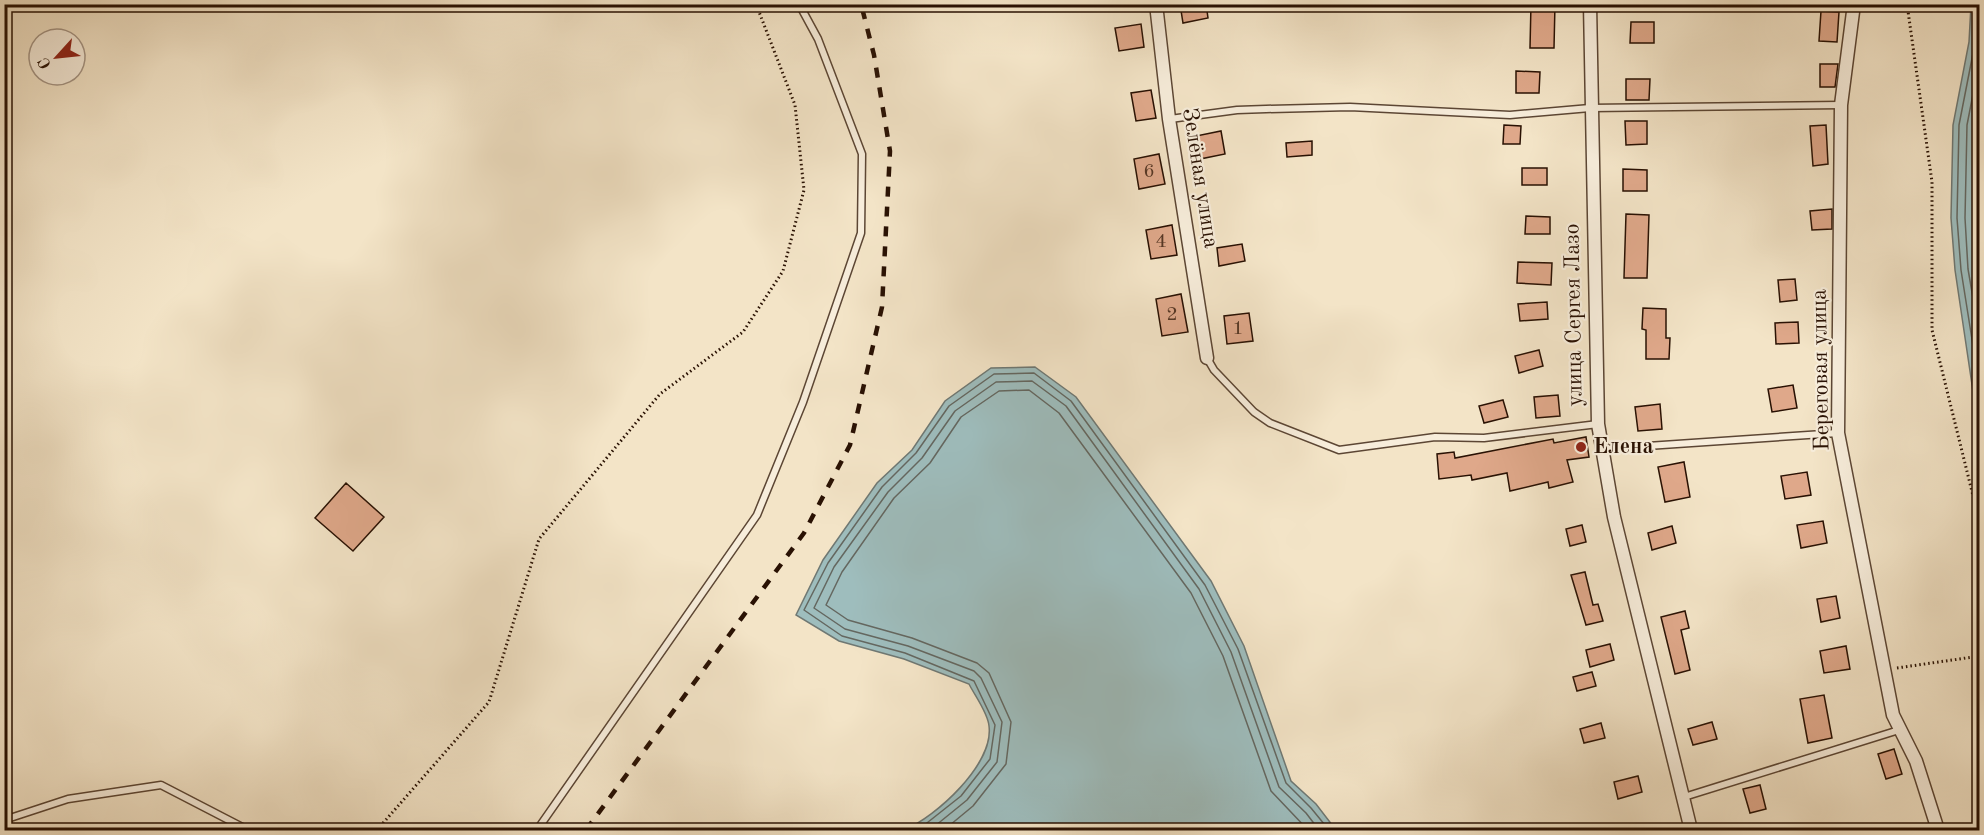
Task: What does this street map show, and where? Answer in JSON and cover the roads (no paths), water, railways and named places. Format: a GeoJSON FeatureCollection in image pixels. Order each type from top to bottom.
{"type":"FeatureCollection","features":[{"type":"Feature","properties":{"kind":"street","name":"Зелёная улица"},"geometry":{"type":"LineString","coordinates":[[1156,4],[1169,119],[1207,358]]}},
{"type":"Feature","properties":{"kind":"street","name":"улица Сергея Лазо"},"geometry":{"type":"LineString","coordinates":[[1590,4],[1590,108],[1598,424],[1614,517],[1691,831]]}},
{"type":"Feature","properties":{"kind":"street","name":"Береговая улица"},"geometry":{"type":"LineString","coordinates":[[1854,4],[1841,105],[1838,433],[1883,670],[1899,730],[1916,761],[1938,831]]}},
{"type":"Feature","properties":{"kind":"lane"},"geometry":{"type":"LineString","coordinates":[[537,831],[757,515],[803,402],[861,233],[862,154],[818,39],[799,4]]}},
{"type":"Feature","properties":{"kind":"lane"},"geometry":{"type":"LineString","coordinates":[[1169,119],[1237,110],[1350,107],[1510,115],[1590,108],[1841,105]]}},
{"type":"Feature","properties":{"kind":"lane"},"geometry":{"type":"LineString","coordinates":[[1207,358],[1214,370],[1254,412],[1270,423],[1339,450],[1435,437],[1484,438],[1598,424]]}},
{"type":"Feature","properties":{"kind":"lane"},"geometry":{"type":"LineString","coordinates":[[1603,449],[1838,433]]}},
{"type":"Feature","properties":{"kind":"lane"},"geometry":{"type":"LineString","coordinates":[[1683,797],[1899,730]]}},
{"type":"Feature","properties":{"kind":"lane"},"geometry":{"type":"LineString","coordinates":[[4,820],[68,799],[161,785],[248,831]]}},
{"type":"Feature","properties":{"kind":"water"},"geometry":{"type":"Polygon","coordinates":[[[1971,5],[1980,5],[1979,432],[1955,270],[1951,218],[1953,125],[1969,42],[1971,5]]]}},
{"type":"Feature","properties":{"kind":"water"},"geometry":{"type":"Polygon","coordinates":[[[1035,367],[1076,397],[1211,581],[1244,646],[1291,781],[1316,804],[1336,830],[904,830],[931,814],[973,772],[988,741],[989,726],[984,710],[969,684],[904,659],[839,641],[796,615],[823,560],[877,483],[912,450],[945,401],[991,368],[1035,367]]]}},
{"type":"Feature","properties":{"kind":"railway"},"geometry":{"type":"LineString","coordinates":[[586,830],[804,533],[850,445],[882,307],[890,151],[874,55],[861,4]]}},
{"type":"Feature","properties":{"kind":"place","name":"Елена"},"geometry":{"type":"Point","coordinates":[1581,447]}}]}
